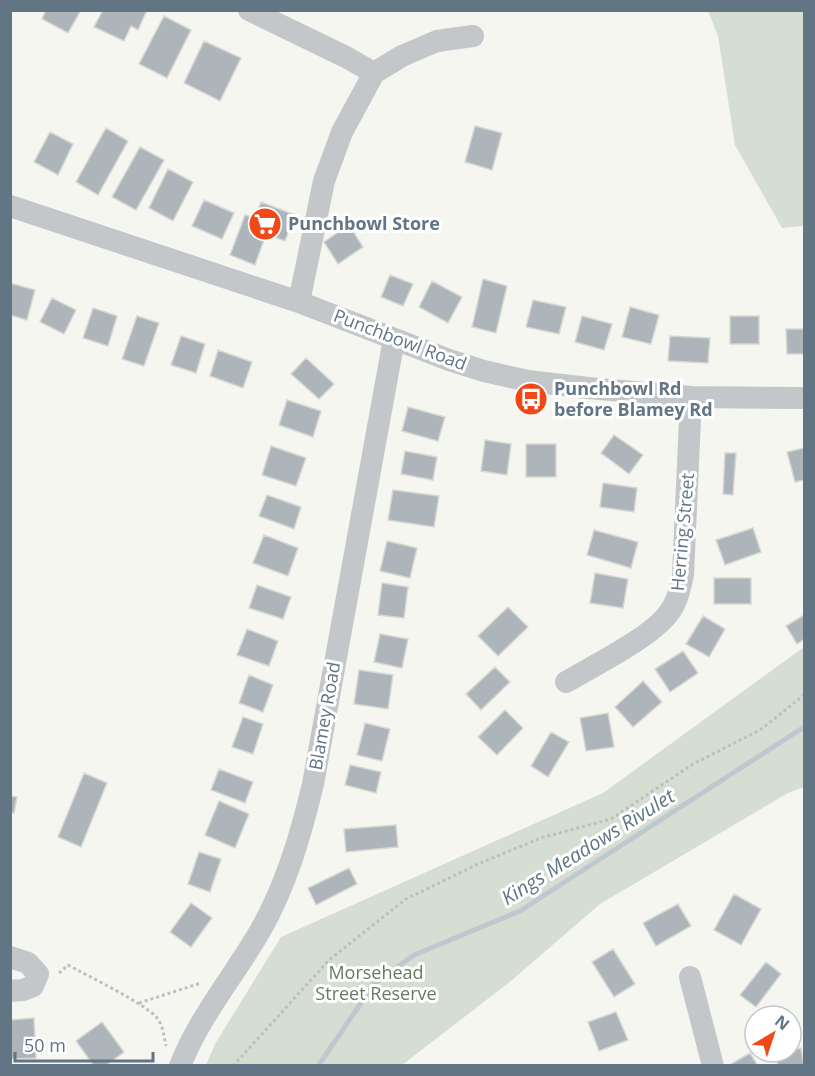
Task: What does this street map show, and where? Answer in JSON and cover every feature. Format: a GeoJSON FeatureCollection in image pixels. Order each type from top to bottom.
{"type":"FeatureCollection","features":[{"type":"Feature","properties":{"kind":"street"},"geometry":{"type":"LineString","coordinates":[[249,10],[374,73]]}},
{"type":"Feature","properties":{"kind":"street"},"geometry":{"type":"LineString","coordinates":[[298,302],[324,181],[342,132],[374,73],[402,56],[437,41],[473,36]]}},
{"type":"Feature","properties":{"kind":"street","name":"Punchbowl Road"},"geometry":{"type":"LineString","coordinates":[[10,206],[298,302],[484,371],[528,381],[691,397],[804,398]]}},
{"type":"Feature","properties":{"kind":"street","name":"Blamey Road"},"geometry":{"type":"LineString","coordinates":[[173,1058],[191,1038],[261,930],[282,886],[304,822],[313,784],[394,339]]}},
{"type":"Feature","properties":{"kind":"street","name":"Herring Street"},"geometry":{"type":"LineString","coordinates":[[566,682],[654,629],[669,614],[678,598],[683,575],[691,397]]}},
{"type":"Feature","properties":{"kind":"street"},"geometry":{"type":"LineString","coordinates":[[10,957],[28,963],[38,974],[33,986],[10,991]]}},
{"type":"Feature","properties":{"kind":"street"},"geometry":{"type":"LineString","coordinates":[[690,977],[712,1065]]}},
{"type":"Feature","properties":{"kind":"path"},"geometry":{"type":"LineString","coordinates":[[233,1065],[330,960],[406,898],[540,838],[611,819],[693,764],[760,730],[804,695]]}},
{"type":"Feature","properties":{"kind":"path"},"geometry":{"type":"LineString","coordinates":[[56,976],[63,967],[68,965],[156,1016],[173,1058]]}},
{"type":"Feature","properties":{"kind":"path"},"geometry":{"type":"LineString","coordinates":[[137,1003],[203,982]]}},
{"type":"Feature","properties":{"kind":"green space"},"geometry":{"type":"Polygon","coordinates":[[[708,11],[804,11],[804,226],[782,228],[735,145],[718,36],[708,11]]]}},
{"type":"Feature","properties":{"kind":"green space","name":"Morsehead Street Reserve"},"geometry":{"type":"Polygon","coordinates":[[[804,647],[804,787],[788,793],[600,904],[511,981],[402,1065],[206,1065],[215,1044],[281,937],[603,793],[804,647]]]}},
{"type":"Feature","properties":{"kind":"building"},"geometry":{"type":"Polygon","coordinates":[[[46,10],[81,10],[68,33],[42,19],[46,10]]]}},
{"type":"Feature","properties":{"kind":"building"},"geometry":{"type":"Polygon","coordinates":[[[103,10],[147,10],[138,30],[131,26],[124,41],[94,27],[103,10]]]}},
{"type":"Feature","properties":{"kind":"building"},"geometry":{"type":"Polygon","coordinates":[[[164,16],[191,30],[167,78],[139,64],[164,16]]]}},
{"type":"Feature","properties":{"kind":"building"},"geometry":{"type":"Polygon","coordinates":[[[204,41],[241,58],[220,101],[184,83],[204,41]]]}},
{"type":"Feature","properties":{"kind":"building"},"geometry":{"type":"Polygon","coordinates":[[[475,126],[502,133],[492,170],[465,162],[475,126]]]}},
{"type":"Feature","properties":{"kind":"building"},"geometry":{"type":"Polygon","coordinates":[[[106,128],[128,141],[98,195],[76,182],[106,128]]]}},
{"type":"Feature","properties":{"kind":"building"},"geometry":{"type":"Polygon","coordinates":[[[50,132],[73,144],[58,175],[34,162],[50,132]]]}},
{"type":"Feature","properties":{"kind":"building"},"geometry":{"type":"Polygon","coordinates":[[[140,147],[164,160],[136,210],[112,197],[140,147]]]}},
{"type":"Feature","properties":{"kind":"building"},"geometry":{"type":"Polygon","coordinates":[[[168,169],[193,182],[173,221],[149,208],[168,169]]]}},
{"type":"Feature","properties":{"kind":"building"},"geometry":{"type":"Polygon","coordinates":[[[204,200],[234,213],[222,239],[192,226],[204,200]]]}},
{"type":"Feature","properties":{"kind":"building"},"geometry":{"type":"Polygon","coordinates":[[[261,202],[295,215],[285,241],[266,234],[255,265],[230,255],[245,215],[255,218],[261,202]]]}},
{"type":"Feature","properties":{"kind":"building"},"geometry":{"type":"Polygon","coordinates":[[[349,225],[363,247],[338,264],[324,242],[349,225]]]}},
{"type":"Feature","properties":{"kind":"building"},"geometry":{"type":"Polygon","coordinates":[[[390,275],[413,284],[403,306],[381,297],[390,275]]]}},
{"type":"Feature","properties":{"kind":"building"},"geometry":{"type":"Polygon","coordinates":[[[483,279],[507,286],[496,333],[472,327],[483,279]]]}},
{"type":"Feature","properties":{"kind":"building"},"geometry":{"type":"Polygon","coordinates":[[[432,281],[462,297],[448,323],[419,307],[432,281]]]}},
{"type":"Feature","properties":{"kind":"building"},"geometry":{"type":"Polygon","coordinates":[[[10,283],[35,290],[27,320],[10,315],[10,283]]]}},
{"type":"Feature","properties":{"kind":"building"},"geometry":{"type":"Polygon","coordinates":[[[52,298],[76,310],[64,334],[40,322],[52,298]]]}},
{"type":"Feature","properties":{"kind":"building"},"geometry":{"type":"Polygon","coordinates":[[[533,300],[566,307],[559,334],[526,327],[533,300]]]}},
{"type":"Feature","properties":{"kind":"building"},"geometry":{"type":"Polygon","coordinates":[[[630,307],[659,315],[651,344],[622,337],[630,307]]]}},
{"type":"Feature","properties":{"kind":"building"},"geometry":{"type":"Polygon","coordinates":[[[93,308],[117,316],[108,346],[83,338],[93,308]]]}},
{"type":"Feature","properties":{"kind":"building"},"geometry":{"type":"Polygon","coordinates":[[[137,316],[159,323],[144,366],[122,359],[137,316]]]}},
{"type":"Feature","properties":{"kind":"building"},"geometry":{"type":"Polygon","coordinates":[[[582,316],[612,324],[604,350],[575,342],[582,316]]]}},
{"type":"Feature","properties":{"kind":"building"},"geometry":{"type":"Polygon","coordinates":[[[730,316],[759,316],[759,344],[730,344],[730,316]]]}},
{"type":"Feature","properties":{"kind":"building"},"geometry":{"type":"Polygon","coordinates":[[[786,329],[804,329],[804,354],[787,354],[786,329]]]}},
{"type":"Feature","properties":{"kind":"building"},"geometry":{"type":"Polygon","coordinates":[[[181,336],[205,344],[196,373],[171,365],[181,336]]]}},
{"type":"Feature","properties":{"kind":"building"},"geometry":{"type":"Polygon","coordinates":[[[670,336],[710,338],[708,363],[668,361],[670,336]]]}},
{"type":"Feature","properties":{"kind":"building"},"geometry":{"type":"Polygon","coordinates":[[[218,350],[252,362],[243,388],[210,376],[218,350]]]}},
{"type":"Feature","properties":{"kind":"building"},"geometry":{"type":"Polygon","coordinates":[[[306,358],[334,384],[319,399],[291,374],[306,358]]]}},
{"type":"Feature","properties":{"kind":"building"},"geometry":{"type":"Polygon","coordinates":[[[287,400],[321,411],[313,437],[279,425],[287,400]]]}},
{"type":"Feature","properties":{"kind":"building"},"geometry":{"type":"Polygon","coordinates":[[[408,407],[445,417],[438,441],[402,431],[408,407]]]}},
{"type":"Feature","properties":{"kind":"building"},"geometry":{"type":"Polygon","coordinates":[[[614,435],[643,455],[629,474],[601,453],[614,435]]]}},
{"type":"Feature","properties":{"kind":"building"},"geometry":{"type":"Polygon","coordinates":[[[485,440],[511,444],[507,475],[481,471],[485,440]]]}},
{"type":"Feature","properties":{"kind":"building"},"geometry":{"type":"Polygon","coordinates":[[[526,444],[556,444],[556,477],[526,477],[526,444]]]}},
{"type":"Feature","properties":{"kind":"building"},"geometry":{"type":"Polygon","coordinates":[[[271,446],[306,458],[296,486],[262,475],[271,446]]]}},
{"type":"Feature","properties":{"kind":"building"},"geometry":{"type":"Polygon","coordinates":[[[804,448],[804,480],[795,482],[787,452],[804,448]]]}},
{"type":"Feature","properties":{"kind":"building"},"geometry":{"type":"Polygon","coordinates":[[[405,451],[437,457],[433,480],[401,474],[405,451]]]}},
{"type":"Feature","properties":{"kind":"building"},"geometry":{"type":"Polygon","coordinates":[[[725,453],[736,453],[733,495],[723,494],[725,453]]]}},
{"type":"Feature","properties":{"kind":"building"},"geometry":{"type":"Polygon","coordinates":[[[603,483],[637,488],[634,512],[600,507],[603,483]]]}},
{"type":"Feature","properties":{"kind":"building"},"geometry":{"type":"Polygon","coordinates":[[[393,490],[439,496],[434,527],[388,520],[393,490]]]}},
{"type":"Feature","properties":{"kind":"building"},"geometry":{"type":"Polygon","coordinates":[[[267,495],[301,507],[294,529],[259,516],[267,495]]]}},
{"type":"Feature","properties":{"kind":"building"},"geometry":{"type":"Polygon","coordinates":[[[753,528],[761,552],[725,565],[716,540],[753,528]]]}},
{"type":"Feature","properties":{"kind":"building"},"geometry":{"type":"Polygon","coordinates":[[[594,530],[638,542],[631,568],[587,555],[594,530]]]}},
{"type":"Feature","properties":{"kind":"building"},"geometry":{"type":"Polygon","coordinates":[[[264,535],[298,548],[288,576],[253,563],[264,535]]]}},
{"type":"Feature","properties":{"kind":"building"},"geometry":{"type":"Polygon","coordinates":[[[387,541],[417,548],[410,578],[380,571],[387,541]]]}},
{"type":"Feature","properties":{"kind":"building"},"geometry":{"type":"Polygon","coordinates":[[[595,573],[628,579],[623,608],[590,603],[595,573]]]}},
{"type":"Feature","properties":{"kind":"building"},"geometry":{"type":"Polygon","coordinates":[[[714,578],[751,578],[751,604],[714,604],[714,578]]]}},
{"type":"Feature","properties":{"kind":"building"},"geometry":{"type":"Polygon","coordinates":[[[382,583],[408,587],[404,618],[378,615],[382,583]]]}},
{"type":"Feature","properties":{"kind":"building"},"geometry":{"type":"Polygon","coordinates":[[[257,585],[291,597],[283,619],[249,608],[257,585]]]}},
{"type":"Feature","properties":{"kind":"building"},"geometry":{"type":"Polygon","coordinates":[[[508,607],[528,627],[498,656],[478,636],[508,607]]]}},
{"type":"Feature","properties":{"kind":"building"},"geometry":{"type":"Polygon","coordinates":[[[804,615],[804,639],[797,644],[786,626],[804,615]]]}},
{"type":"Feature","properties":{"kind":"building"},"geometry":{"type":"Polygon","coordinates":[[[703,616],[725,629],[709,657],[686,644],[703,616]]]}},
{"type":"Feature","properties":{"kind":"building"},"geometry":{"type":"Polygon","coordinates":[[[247,629],[278,641],[269,666],[237,655],[247,629]]]}},
{"type":"Feature","properties":{"kind":"building"},"geometry":{"type":"Polygon","coordinates":[[[380,634],[408,639],[402,668],[374,662],[380,634]]]}},
{"type":"Feature","properties":{"kind":"building"},"geometry":{"type":"Polygon","coordinates":[[[683,651],[698,673],[670,692],[655,669],[683,651]]]}},
{"type":"Feature","properties":{"kind":"building"},"geometry":{"type":"Polygon","coordinates":[[[495,667],[510,682],[481,710],[466,694],[495,667]]]}},
{"type":"Feature","properties":{"kind":"building"},"geometry":{"type":"Polygon","coordinates":[[[359,670],[393,675],[388,709],[354,704],[359,670]]]}},
{"type":"Feature","properties":{"kind":"building"},"geometry":{"type":"Polygon","coordinates":[[[249,675],[273,685],[263,712],[239,703],[249,675]]]}},
{"type":"Feature","properties":{"kind":"building"},"geometry":{"type":"Polygon","coordinates":[[[643,681],[662,702],[633,727],[615,707],[643,681]]]}},
{"type":"Feature","properties":{"kind":"building"},"geometry":{"type":"Polygon","coordinates":[[[505,710],[523,728],[497,755],[478,737],[505,710]]]}},
{"type":"Feature","properties":{"kind":"building"},"geometry":{"type":"Polygon","coordinates":[[[608,713],[614,747],[586,751],[580,718],[608,713]]]}},
{"type":"Feature","properties":{"kind":"building"},"geometry":{"type":"Polygon","coordinates":[[[243,717],[263,724],[253,754],[232,747],[243,717]]]}},
{"type":"Feature","properties":{"kind":"building"},"geometry":{"type":"Polygon","coordinates":[[[365,723],[390,729],[382,761],[357,755],[365,723]]]}},
{"type":"Feature","properties":{"kind":"building"},"geometry":{"type":"Polygon","coordinates":[[[551,732],[569,742],[548,777],[531,766],[551,732]]]}},
{"type":"Feature","properties":{"kind":"building"},"geometry":{"type":"Polygon","coordinates":[[[350,765],[381,772],[376,793],[345,785],[350,765]]]}},
{"type":"Feature","properties":{"kind":"building"},"geometry":{"type":"Polygon","coordinates":[[[219,769],[253,782],[245,803],[211,790],[219,769]]]}},
{"type":"Feature","properties":{"kind":"building"},"geometry":{"type":"Polygon","coordinates":[[[84,773],[107,783],[81,847],[58,837],[84,773]]]}},
{"type":"Feature","properties":{"kind":"building"},"geometry":{"type":"Polygon","coordinates":[[[10,796],[17,797],[14,813],[10,812],[10,796]]]}},
{"type":"Feature","properties":{"kind":"building"},"geometry":{"type":"Polygon","coordinates":[[[219,801],[249,814],[235,848],[205,835],[219,801]]]}},
{"type":"Feature","properties":{"kind":"building"},"geometry":{"type":"Polygon","coordinates":[[[396,825],[398,847],[346,852],[344,829],[396,825]]]}},
{"type":"Feature","properties":{"kind":"building"},"geometry":{"type":"Polygon","coordinates":[[[199,852],[221,859],[210,892],[188,884],[199,852]]]}},
{"type":"Feature","properties":{"kind":"building"},"geometry":{"type":"Polygon","coordinates":[[[349,868],[357,884],[316,905],[308,888],[349,868]]]}},
{"type":"Feature","properties":{"kind":"building"},"geometry":{"type":"Polygon","coordinates":[[[734,894],[761,909],[741,945],[714,930],[734,894]]]}},
{"type":"Feature","properties":{"kind":"building"},"geometry":{"type":"Polygon","coordinates":[[[191,903],[212,918],[191,947],[170,932],[191,903]]]}},
{"type":"Feature","properties":{"kind":"building"},"geometry":{"type":"Polygon","coordinates":[[[678,904],[691,926],[656,946],[643,923],[678,904]]]}},
{"type":"Feature","properties":{"kind":"building"},"geometry":{"type":"Polygon","coordinates":[[[613,949],[635,984],[614,997],[592,962],[613,949]]]}},
{"type":"Feature","properties":{"kind":"building"},"geometry":{"type":"Polygon","coordinates":[[[766,962],[781,974],[758,1004],[752,1004],[740,995],[766,962]]]}},
{"type":"Feature","properties":{"kind":"building"},"geometry":{"type":"Polygon","coordinates":[[[616,1012],[628,1040],[599,1051],[588,1022],[616,1012]]]}},
{"type":"Feature","properties":{"kind":"building"},"geometry":{"type":"Polygon","coordinates":[[[34,1018],[36,1058],[10,1059],[10,1020],[34,1018]]]}},
{"type":"Feature","properties":{"kind":"building"},"geometry":{"type":"Polygon","coordinates":[[[102,1022],[124,1052],[105,1066],[94,1066],[76,1041],[102,1022]]]}},
{"type":"Feature","properties":{"kind":"building"},"geometry":{"type":"Polygon","coordinates":[[[743,1057],[743,1064],[757,1064],[758,1066],[732,1066],[731,1064],[743,1057]]]}},
{"type":"Feature","properties":{"kind":"building"},"geometry":{"type":"Polygon","coordinates":[[[803,1060],[804,1066],[778,1066],[778,1064],[803,1064],[803,1060]]]}},
{"type":"Feature","properties":{"kind":"waterway","name":"Kings Meadows Rivulet"},"geometry":{"type":"LineString","coordinates":[[318,1066],[374,984],[414,955],[520,911],[804,727]]}},
{"type":"Feature","properties":{"kind":"place","name":"Punchbowl Store"},"geometry":{"type":"Point","coordinates":[265,224]}},
{"type":"Feature","properties":{"kind":"place","name":"Punchbowl Rd before Blamey Rd"},"geometry":{"type":"Point","coordinates":[531,399]}}]}
